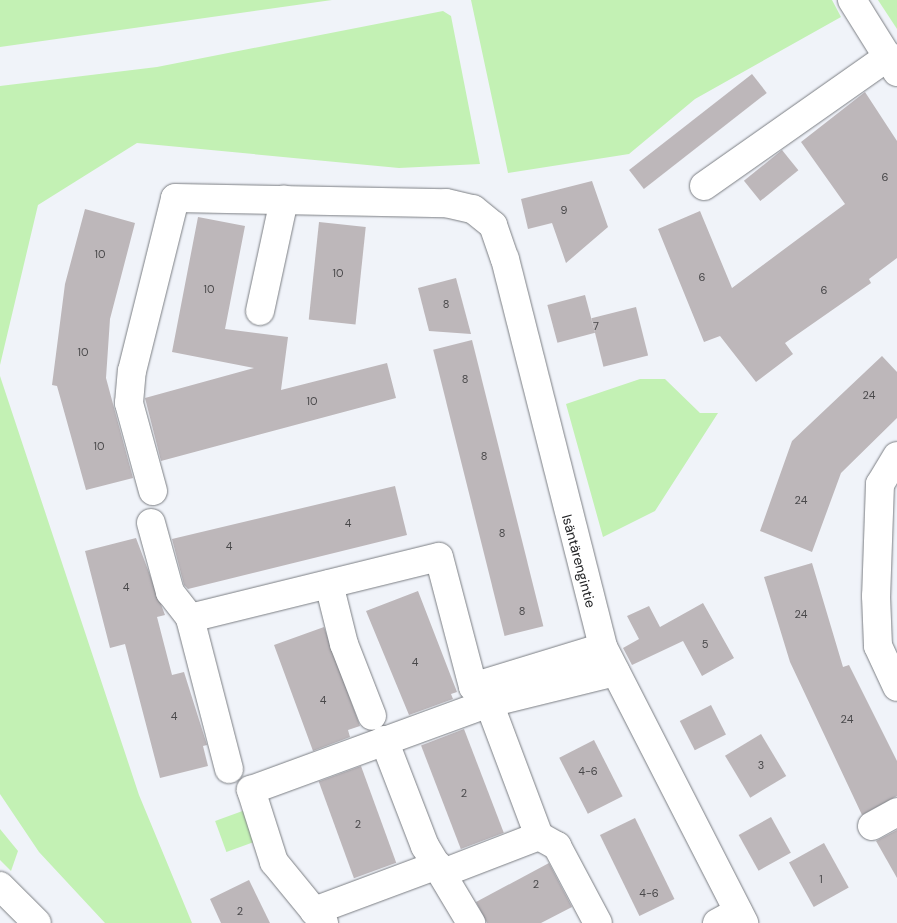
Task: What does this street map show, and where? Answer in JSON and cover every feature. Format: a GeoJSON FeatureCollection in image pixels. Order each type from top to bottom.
{"type":"FeatureCollection","features":[{"type":"Feature","properties":{"kind":"street"},"geometry":{"type":"LineString","coordinates":[[704,186],[893,64],[852,0]]}},
{"type":"Feature","properties":{"kind":"street","name":"Isäntärengintie"},"geometry":{"type":"LineString","coordinates":[[153,491],[129,403],[132,372],[175,198],[446,203],[473,209],[493,226],[505,260],[603,647],[733,919]]}},
{"type":"Feature","properties":{"kind":"street"},"geometry":{"type":"LineString","coordinates":[[260,311],[284,200]]}},
{"type":"Feature","properties":{"kind":"street"},"geometry":{"type":"LineString","coordinates":[[897,456],[880,484],[887,523],[878,646],[897,688]]}},
{"type":"Feature","properties":{"kind":"street"},"geometry":{"type":"LineString","coordinates":[[151,524],[170,592],[190,618],[228,769]]}},
{"type":"Feature","properties":{"kind":"street"},"geometry":{"type":"LineString","coordinates":[[190,618],[440,557],[473,687],[603,647]]}},
{"type":"Feature","properties":{"kind":"street"},"geometry":{"type":"LineString","coordinates":[[329,584],[344,644],[372,716]]}},
{"type":"Feature","properties":{"kind":"street"},"geometry":{"type":"LineString","coordinates":[[539,836],[440,869],[319,917],[274,862],[251,790],[489,703],[615,672]]}},
{"type":"Feature","properties":{"kind":"street"},"geometry":{"type":"LineString","coordinates":[[489,703],[539,836],[557,846],[598,923]]}},
{"type":"Feature","properties":{"kind":"street"},"geometry":{"type":"LineString","coordinates":[[384,740],[425,846],[471,923]]}},
{"type":"Feature","properties":{"kind":"street"},"geometry":{"type":"LineString","coordinates":[[872,826],[897,812]]}},
{"type":"Feature","properties":{"kind":"street"},"geometry":{"type":"LineString","coordinates":[[6,893],[36,923]]}},
{"type":"Feature","properties":{"kind":"green space"},"geometry":{"type":"Polygon","coordinates":[[[0,0],[332,0],[0,47],[0,0]]]}},
{"type":"Feature","properties":{"kind":"green space"},"geometry":{"type":"Polygon","coordinates":[[[471,0],[832,0],[841,17],[695,99],[629,154],[508,173],[471,0]]]}},
{"type":"Feature","properties":{"kind":"green space"},"geometry":{"type":"Polygon","coordinates":[[[878,0],[897,0],[897,29],[878,0]]]}},
{"type":"Feature","properties":{"kind":"green space"},"geometry":{"type":"Polygon","coordinates":[[[443,11],[451,16],[480,164],[399,168],[137,143],[38,205],[0,365],[0,86],[157,67],[443,11]]]}},
{"type":"Feature","properties":{"kind":"green space"},"geometry":{"type":"Polygon","coordinates":[[[0,376],[139,795],[192,923],[105,923],[39,852],[0,794],[0,376]]]}},
{"type":"Feature","properties":{"kind":"green space"},"geometry":{"type":"Polygon","coordinates":[[[640,379],[665,379],[700,413],[718,413],[655,511],[603,537],[566,404],[640,379]]]}},
{"type":"Feature","properties":{"kind":"green space"},"geometry":{"type":"Polygon","coordinates":[[[248,809],[259,840],[226,852],[215,821],[248,809]]]}},
{"type":"Feature","properties":{"kind":"green space"},"geometry":{"type":"Polygon","coordinates":[[[0,829],[18,851],[11,871],[0,860],[0,829]]]}},
{"type":"Feature","properties":{"kind":"building"},"geometry":{"type":"Polygon","coordinates":[[[752,74],[767,93],[644,189],[629,170],[752,74]]]}},
{"type":"Feature","properties":{"kind":"building"},"geometry":{"type":"Polygon","coordinates":[[[865,92],[897,141],[897,258],[869,279],[871,283],[785,343],[793,354],[756,382],[720,336],[704,342],[658,229],[700,211],[732,288],[845,204],[801,142],[865,92]]]}},
{"type":"Feature","properties":{"kind":"building"},"geometry":{"type":"Polygon","coordinates":[[[782,150],[798,170],[760,201],[744,181],[782,150]]]}},
{"type":"Feature","properties":{"kind":"building"},"geometry":{"type":"Polygon","coordinates":[[[592,181],[608,227],[566,263],[552,223],[528,229],[521,199],[592,181]]]}},
{"type":"Feature","properties":{"kind":"building"},"geometry":{"type":"Polygon","coordinates":[[[85,209],[135,223],[110,319],[106,378],[133,478],[86,490],[57,386],[52,385],[65,284],[85,209]]]}},
{"type":"Feature","properties":{"kind":"building"},"geometry":{"type":"Polygon","coordinates":[[[198,217],[245,226],[225,329],[288,337],[281,390],[387,363],[396,398],[161,461],[145,398],[254,368],[172,352],[198,217]]]}},
{"type":"Feature","properties":{"kind":"building"},"geometry":{"type":"Polygon","coordinates":[[[319,222],[366,227],[355,324],[309,319],[319,222]]]}},
{"type":"Feature","properties":{"kind":"building"},"geometry":{"type":"Polygon","coordinates":[[[456,278],[471,334],[429,331],[418,288],[456,278]]]}},
{"type":"Feature","properties":{"kind":"building"},"geometry":{"type":"Polygon","coordinates":[[[585,295],[595,333],[557,343],[547,305],[585,295]]]}},
{"type":"Feature","properties":{"kind":"building"},"geometry":{"type":"Polygon","coordinates":[[[636,307],[648,356],[603,367],[591,318],[636,307]]]}},
{"type":"Feature","properties":{"kind":"building"},"geometry":{"type":"Polygon","coordinates":[[[472,340],[543,626],[505,636],[433,350],[472,340]]]}},
{"type":"Feature","properties":{"kind":"building"},"geometry":{"type":"Polygon","coordinates":[[[882,356],[897,372],[897,418],[841,473],[812,552],[760,531],[792,441],[882,356]]]}},
{"type":"Feature","properties":{"kind":"building"},"geometry":{"type":"Polygon","coordinates":[[[395,486],[407,535],[188,589],[184,585],[172,539],[395,486]]]}},
{"type":"Feature","properties":{"kind":"building"},"geometry":{"type":"Polygon","coordinates":[[[136,538],[165,615],[157,617],[172,675],[184,672],[207,745],[203,746],[208,766],[160,778],[125,644],[110,648],[85,551],[136,538]]]}},
{"type":"Feature","properties":{"kind":"building"},"geometry":{"type":"Polygon","coordinates":[[[812,563],[843,667],[849,665],[897,761],[897,796],[862,815],[790,662],[764,577],[812,563]]]}},
{"type":"Feature","properties":{"kind":"building"},"geometry":{"type":"Polygon","coordinates":[[[418,591],[457,692],[451,694],[453,699],[409,715],[366,611],[418,591]]]}},
{"type":"Feature","properties":{"kind":"building"},"geometry":{"type":"Polygon","coordinates":[[[703,603],[734,658],[702,676],[683,641],[632,665],[623,648],[639,639],[627,616],[649,606],[660,627],[703,603]]]}},
{"type":"Feature","properties":{"kind":"building"},"geometry":{"type":"Polygon","coordinates":[[[324,627],[360,726],[348,730],[350,737],[313,751],[274,645],[324,627]]]}},
{"type":"Feature","properties":{"kind":"building"},"geometry":{"type":"Polygon","coordinates":[[[711,705],[726,734],[695,750],[680,721],[711,705]]]}},
{"type":"Feature","properties":{"kind":"building"},"geometry":{"type":"Polygon","coordinates":[[[464,729],[504,833],[461,849],[421,745],[464,729]]]}},
{"type":"Feature","properties":{"kind":"building"},"geometry":{"type":"Polygon","coordinates":[[[761,734],[786,776],[750,798],[725,756],[761,734]]]}},
{"type":"Feature","properties":{"kind":"building"},"geometry":{"type":"Polygon","coordinates":[[[594,740],[623,796],[588,814],[559,758],[594,740]]]}},
{"type":"Feature","properties":{"kind":"building"},"geometry":{"type":"Polygon","coordinates":[[[361,766],[396,863],[354,878],[319,781],[361,766]]]}},
{"type":"Feature","properties":{"kind":"building"},"geometry":{"type":"Polygon","coordinates":[[[771,817],[791,853],[759,871],[739,835],[771,817]]]}},
{"type":"Feature","properties":{"kind":"building"},"geometry":{"type":"Polygon","coordinates":[[[635,818],[674,899],[639,916],[600,835],[635,818]]]}},
{"type":"Feature","properties":{"kind":"building"},"geometry":{"type":"Polygon","coordinates":[[[897,830],[897,878],[876,841],[897,830]]]}},
{"type":"Feature","properties":{"kind":"building"},"geometry":{"type":"Polygon","coordinates":[[[824,843],[849,888],[814,907],[789,862],[824,843]]]}},
{"type":"Feature","properties":{"kind":"building"},"geometry":{"type":"Polygon","coordinates":[[[549,863],[572,907],[541,923],[487,923],[476,902],[549,863]]]}},
{"type":"Feature","properties":{"kind":"building"},"geometry":{"type":"Polygon","coordinates":[[[249,880],[270,923],[221,923],[210,899],[249,880]]]}}]}
